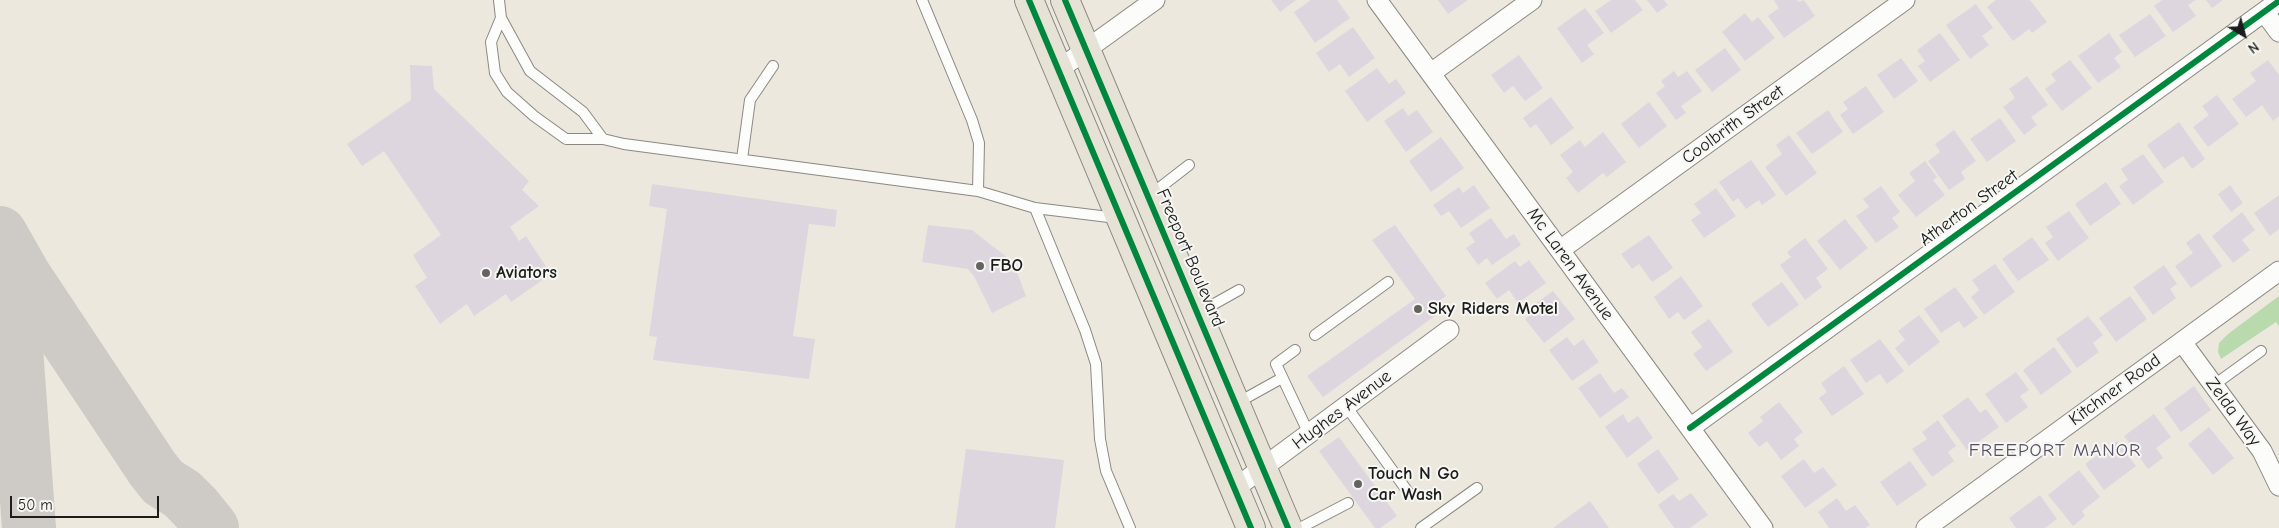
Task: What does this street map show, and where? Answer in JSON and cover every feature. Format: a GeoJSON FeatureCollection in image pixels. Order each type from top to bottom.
{"type":"FeatureCollection","features":[{"type":"Feature","properties":{"kind":"main road"},"geometry":{"type":"LineString","coordinates":[[1028,0],[1250,528]]}},
{"type":"Feature","properties":{"kind":"main road","name":"Freeport Boulevard"},"geometry":{"type":"LineString","coordinates":[[1065,0],[1288,528]]}},
{"type":"Feature","properties":{"kind":"street"},"geometry":{"type":"LineString","coordinates":[[1058,70],[1155,0]]}},
{"type":"Feature","properties":{"kind":"street","name":"Mc Laren Avenue"},"geometry":{"type":"LineString","coordinates":[[1377,0],[1763,528]]}},
{"type":"Feature","properties":{"kind":"street"},"geometry":{"type":"LineString","coordinates":[[1431,73],[1532,0]]}},
{"type":"Feature","properties":{"kind":"street","name":"Coolbrith Street"},"geometry":{"type":"LineString","coordinates":[[1560,250],[1906,0]]}},
{"type":"Feature","properties":{"kind":"street"},"geometry":{"type":"LineString","coordinates":[[2272,7],[2279,32]]}},
{"type":"Feature","properties":{"kind":"street","name":"Atherton Street"},"geometry":{"type":"LineString","coordinates":[[1690,428],[2272,7]]}},
{"type":"Feature","properties":{"kind":"street","name":"Kitchner Road"},"geometry":{"type":"LineString","coordinates":[[1926,528],[2279,270]]}},
{"type":"Feature","properties":{"kind":"street","name":"Hughes Avenue"},"geometry":{"type":"LineString","coordinates":[[1234,489],[1449,330]]}},
{"type":"Feature","properties":{"kind":"street","name":"Zelda Way"},"geometry":{"type":"LineString","coordinates":[[2182,342],[2262,451],[2279,486]]}},
{"type":"Feature","properties":{"kind":"lane"},"geometry":{"type":"LineString","coordinates":[[500,0],[501,18],[530,71],[583,112],[603,138]]}},
{"type":"Feature","properties":{"kind":"lane"},"geometry":{"type":"LineString","coordinates":[[922,0],[972,120],[979,143],[978,191]]}},
{"type":"Feature","properties":{"kind":"lane"},"geometry":{"type":"LineString","coordinates":[[501,18],[491,42],[495,73],[507,92],[534,116],[566,139],[603,138],[624,144],[978,191],[1035,208],[1120,218]]}},
{"type":"Feature","properties":{"kind":"lane"},"geometry":{"type":"LineString","coordinates":[[742,159],[750,100],[774,66]]}},
{"type":"Feature","properties":{"kind":"lane"},"geometry":{"type":"LineString","coordinates":[[1148,197],[1190,166]]}},
{"type":"Feature","properties":{"kind":"lane"},"geometry":{"type":"LineString","coordinates":[[1035,208],[1085,330],[1093,356],[1099,404],[1100,440],[1106,471],[1130,528]]}},
{"type":"Feature","properties":{"kind":"lane"},"geometry":{"type":"LineString","coordinates":[[1315,335],[1388,282]]}},
{"type":"Feature","properties":{"kind":"lane"},"geometry":{"type":"LineString","coordinates":[[1197,314],[1239,290]]}},
{"type":"Feature","properties":{"kind":"lane"},"geometry":{"type":"LineString","coordinates":[[1295,350],[1276,364],[1309,434]]}},
{"type":"Feature","properties":{"kind":"lane"},"geometry":{"type":"LineString","coordinates":[[2214,386],[2261,351]]}},
{"type":"Feature","properties":{"kind":"lane"},"geometry":{"type":"LineString","coordinates":[[1235,404],[1282,378]]}},
{"type":"Feature","properties":{"kind":"lane"},"geometry":{"type":"LineString","coordinates":[[1346,406],[1408,492]]}},
{"type":"Feature","properties":{"kind":"lane"},"geometry":{"type":"LineString","coordinates":[[1421,528],[1477,488]]}},
{"type":"Feature","properties":{"kind":"lane"},"geometry":{"type":"LineString","coordinates":[[1300,528],[1348,502]]}},
{"type":"Feature","properties":{"kind":"green space"},"geometry":{"type":"Polygon","coordinates":[[[2279,296],[2279,326],[2276,322],[2221,359],[2218,352],[2219,343],[2228,334],[2279,296]]]}},
{"type":"Feature","properties":{"kind":"building"},"geometry":{"type":"Polygon","coordinates":[[[1271,0],[1296,0],[1280,12],[1271,0]]]}},
{"type":"Feature","properties":{"kind":"building"},"geometry":{"type":"Polygon","coordinates":[[[1311,0],[1337,0],[1350,18],[1315,43],[1294,12],[1311,0]]]}},
{"type":"Feature","properties":{"kind":"building"},"geometry":{"type":"Polygon","coordinates":[[[1438,0],[1468,0],[1448,14],[1438,0]]]}},
{"type":"Feature","properties":{"kind":"building"},"geometry":{"type":"Polygon","coordinates":[[[1611,0],[1635,0],[1643,10],[1611,33],[1595,11],[1611,0]]]}},
{"type":"Feature","properties":{"kind":"building"},"geometry":{"type":"Polygon","coordinates":[[[1647,0],[1664,0],[1668,5],[1657,13],[1647,0]]]}},
{"type":"Feature","properties":{"kind":"building"},"geometry":{"type":"Polygon","coordinates":[[[1797,0],[1798,2],[1804,0],[1815,16],[1784,38],[1768,16],[1779,8],[1774,1],[1797,0]]]}},
{"type":"Feature","properties":{"kind":"building"},"geometry":{"type":"Polygon","coordinates":[[[1996,0],[2030,0],[2047,22],[2032,33],[2029,29],[2013,41],[1987,7],[1996,0]]]}},
{"type":"Feature","properties":{"kind":"building"},"geometry":{"type":"Polygon","coordinates":[[[2162,0],[2196,0],[2188,5],[2196,16],[2173,32],[2154,6],[2162,0]]]}},
{"type":"Feature","properties":{"kind":"building"},"geometry":{"type":"Polygon","coordinates":[[[2206,0],[2223,0],[2212,8],[2206,0]]]}},
{"type":"Feature","properties":{"kind":"building"},"geometry":{"type":"Polygon","coordinates":[[[1976,4],[1993,28],[1982,36],[1989,45],[1970,59],[1946,25],[1976,4]]]}},
{"type":"Feature","properties":{"kind":"building"},"geometry":{"type":"Polygon","coordinates":[[[1585,8],[1604,33],[1587,45],[1594,54],[1582,63],[1557,28],[1585,8]]]}},
{"type":"Feature","properties":{"kind":"building"},"geometry":{"type":"Polygon","coordinates":[[[1745,13],[1752,22],[1758,17],[1775,38],[1745,61],[1722,32],[1745,13]]]}},
{"type":"Feature","properties":{"kind":"building"},"geometry":{"type":"Polygon","coordinates":[[[2150,14],[2166,36],[2135,57],[2119,35],[2150,14]]]}},
{"type":"Feature","properties":{"kind":"building"},"geometry":{"type":"Polygon","coordinates":[[[1353,27],[1375,58],[1349,77],[1340,64],[1329,72],[1316,53],[1353,27]]]}},
{"type":"Feature","properties":{"kind":"building"},"geometry":{"type":"Polygon","coordinates":[[[1940,33],[1960,60],[1930,82],[1918,66],[1925,61],[1917,50],[1940,33]]]}},
{"type":"Feature","properties":{"kind":"building"},"geometry":{"type":"Polygon","coordinates":[[[2109,33],[2122,52],[2114,58],[2121,67],[2098,83],[2078,56],[2109,33]]]}},
{"type":"Feature","properties":{"kind":"building"},"geometry":{"type":"Polygon","coordinates":[[[1725,48],[1741,70],[1712,92],[1695,70],[1725,48]]]}},
{"type":"Feature","properties":{"kind":"building"},"geometry":{"type":"Polygon","coordinates":[[[1519,55],[1543,88],[1525,101],[1513,86],[1504,93],[1491,75],[1519,55]]]}},
{"type":"Feature","properties":{"kind":"building"},"geometry":{"type":"Polygon","coordinates":[[[1901,58],[1918,81],[1894,99],[1877,75],[1901,58]]]}},
{"type":"Feature","properties":{"kind":"building"},"geometry":{"type":"Polygon","coordinates":[[[2070,60],[2092,88],[2062,111],[2045,89],[2056,81],[2051,74],[2070,60]]]}},
{"type":"Feature","properties":{"kind":"building"},"geometry":{"type":"Polygon","coordinates":[[[2268,60],[2279,75],[2279,116],[2273,121],[2262,105],[2246,117],[2232,99],[2256,81],[2250,73],[2268,60]]]}},
{"type":"Feature","properties":{"kind":"building"},"geometry":{"type":"Polygon","coordinates":[[[410,65],[432,66],[434,89],[529,181],[522,190],[539,206],[510,227],[519,241],[526,236],[551,274],[511,302],[506,294],[474,316],[467,304],[440,324],[415,286],[427,278],[413,255],[441,235],[384,151],[362,166],[347,144],[411,100],[410,65]]]}},
{"type":"Feature","properties":{"kind":"building"},"geometry":{"type":"Polygon","coordinates":[[[1377,68],[1389,84],[1396,79],[1406,93],[1367,122],[1345,91],[1377,68]]]}},
{"type":"Feature","properties":{"kind":"building"},"geometry":{"type":"Polygon","coordinates":[[[1674,71],[1678,77],[1687,71],[1702,91],[1681,106],[1686,113],[1676,120],[1656,93],[1665,86],[1661,81],[1674,71]]]}},
{"type":"Feature","properties":{"kind":"building"},"geometry":{"type":"Polygon","coordinates":[[[2027,76],[2048,105],[2031,117],[2037,125],[2024,135],[2003,107],[2015,98],[2009,89],[2027,76]]]}},
{"type":"Feature","properties":{"kind":"building"},"geometry":{"type":"Polygon","coordinates":[[[1866,86],[1884,112],[1853,134],[1840,115],[1848,109],[1843,102],[1866,86]]]}},
{"type":"Feature","properties":{"kind":"building"},"geometry":{"type":"Polygon","coordinates":[[[2217,95],[2239,124],[2208,147],[2193,127],[2209,115],[2202,106],[2217,95]]]}},
{"type":"Feature","properties":{"kind":"building"},"geometry":{"type":"Polygon","coordinates":[[[1551,97],[1574,128],[1551,145],[1536,124],[1530,128],[1523,118],[1551,97]]]}},
{"type":"Feature","properties":{"kind":"building"},"geometry":{"type":"Polygon","coordinates":[[[1649,102],[1667,126],[1639,148],[1621,124],[1649,102]]]}},
{"type":"Feature","properties":{"kind":"building"},"geometry":{"type":"Polygon","coordinates":[[[1403,108],[1408,116],[1417,110],[1433,132],[1406,152],[1384,121],[1403,108]]]}},
{"type":"Feature","properties":{"kind":"building"},"geometry":{"type":"Polygon","coordinates":[[[1828,110],[1843,132],[1812,154],[1796,133],[1828,110]]]}},
{"type":"Feature","properties":{"kind":"building"},"geometry":{"type":"Polygon","coordinates":[[[2000,118],[2016,141],[1987,162],[1970,139],[2000,118]]]}},
{"type":"Feature","properties":{"kind":"building"},"geometry":{"type":"Polygon","coordinates":[[[2179,122],[2205,159],[2192,169],[2183,156],[2164,169],[2147,145],[2179,122]]]}},
{"type":"Feature","properties":{"kind":"building"},"geometry":{"type":"Polygon","coordinates":[[[1954,130],[1976,161],[1961,172],[1965,179],[1949,190],[1928,161],[1940,152],[1935,144],[1954,130]]]}},
{"type":"Feature","properties":{"kind":"building"},"geometry":{"type":"Polygon","coordinates":[[[1603,132],[1626,162],[1607,177],[1603,173],[1578,193],[1566,178],[1573,172],[1560,155],[1580,140],[1585,147],[1603,132]]]}},
{"type":"Feature","properties":{"kind":"building"},"geometry":{"type":"Polygon","coordinates":[[[1789,135],[1817,173],[1786,196],[1765,167],[1782,154],[1776,145],[1789,135]]]}},
{"type":"Feature","properties":{"kind":"building"},"geometry":{"type":"Polygon","coordinates":[[[1441,137],[1464,168],[1431,192],[1409,161],[1441,137]]]}},
{"type":"Feature","properties":{"kind":"building"},"geometry":{"type":"Polygon","coordinates":[[[2143,154],[2164,182],[2133,205],[2119,186],[2128,180],[2121,169],[2143,154]]]}},
{"type":"Feature","properties":{"kind":"building"},"geometry":{"type":"Polygon","coordinates":[[[1751,160],[1776,195],[1762,205],[1759,200],[1746,209],[1738,198],[1733,202],[1719,182],[1751,160]]]}},
{"type":"Feature","properties":{"kind":"building"},"geometry":{"type":"Polygon","coordinates":[[[1925,161],[1937,177],[1933,180],[1945,195],[1916,217],[1898,195],[1915,181],[1909,173],[1925,161]]]}},
{"type":"Feature","properties":{"kind":"building"},"geometry":{"type":"Polygon","coordinates":[[[2106,182],[2121,204],[2090,226],[2075,204],[2106,182]]]}},
{"type":"Feature","properties":{"kind":"building"},"geometry":{"type":"Polygon","coordinates":[[[652,184],[837,210],[835,227],[809,224],[793,336],[815,339],[809,379],[653,360],[657,337],[649,336],[667,209],[649,206],[652,184]]]}},
{"type":"Feature","properties":{"kind":"building"},"geometry":{"type":"Polygon","coordinates":[[[1474,185],[1490,208],[1461,228],[1449,211],[1441,216],[1433,205],[1459,187],[1463,193],[1474,185]]]}},
{"type":"Feature","properties":{"kind":"building"},"geometry":{"type":"Polygon","coordinates":[[[2230,185],[2243,203],[2231,212],[2218,194],[2230,185]]]}},
{"type":"Feature","properties":{"kind":"building"},"geometry":{"type":"Polygon","coordinates":[[[1881,186],[1900,212],[1892,218],[1899,227],[1876,243],[1856,216],[1869,207],[1863,199],[1881,186]]]}},
{"type":"Feature","properties":{"kind":"building"},"geometry":{"type":"Polygon","coordinates":[[[1716,188],[1736,216],[1704,238],[1691,220],[1701,213],[1694,204],[1716,188]]]}},
{"type":"Feature","properties":{"kind":"building"},"geometry":{"type":"Polygon","coordinates":[[[2279,195],[2279,229],[2270,236],[2254,213],[2279,195]]]}},
{"type":"Feature","properties":{"kind":"building"},"geometry":{"type":"Polygon","coordinates":[[[2069,211],[2089,238],[2058,261],[2045,243],[2053,237],[2046,227],[2069,211]]]}},
{"type":"Feature","properties":{"kind":"building"},"geometry":{"type":"Polygon","coordinates":[[[2242,212],[2255,230],[2242,240],[2250,250],[2233,263],[2212,236],[2242,212]]]}},
{"type":"Feature","properties":{"kind":"building"},"geometry":{"type":"Polygon","coordinates":[[[1491,218],[1506,239],[1514,234],[1521,245],[1492,265],[1487,258],[1478,265],[1466,248],[1475,242],[1469,233],[1491,218]]]}},
{"type":"Feature","properties":{"kind":"building"},"geometry":{"type":"Polygon","coordinates":[[[1845,219],[1868,248],[1840,270],[1817,241],[1845,219]]]}},
{"type":"Feature","properties":{"kind":"building","name":"FBO"},"geometry":{"type":"Polygon","coordinates":[[[928,225],[972,230],[1013,262],[1026,296],[992,313],[974,276],[968,269],[922,262],[928,225]]]}},
{"type":"Feature","properties":{"kind":"building","name":"Sky Riders Motel"},"geometry":{"type":"Polygon","coordinates":[[[1395,225],[1446,296],[1433,305],[1439,313],[1323,397],[1307,376],[1415,299],[1372,240],[1395,225]]]}},
{"type":"Feature","properties":{"kind":"building"},"geometry":{"type":"Polygon","coordinates":[[[2199,233],[2222,266],[2191,288],[2175,266],[2193,253],[2186,243],[2199,233]]]}},
{"type":"Feature","properties":{"kind":"building"},"geometry":{"type":"Polygon","coordinates":[[[1649,235],[1673,268],[1652,282],[1639,264],[1632,269],[1621,254],[1649,235]]]}},
{"type":"Feature","properties":{"kind":"building"},"geometry":{"type":"Polygon","coordinates":[[[2032,237],[2049,260],[2018,281],[2002,259],[2032,237]]]}},
{"type":"Feature","properties":{"kind":"building"},"geometry":{"type":"Polygon","coordinates":[[[1805,238],[1828,269],[1816,278],[1822,287],[1805,300],[1780,265],[1791,257],[1787,252],[1805,238]]]}},
{"type":"Feature","properties":{"kind":"building"},"geometry":{"type":"Polygon","coordinates":[[[1529,260],[1546,283],[1518,303],[1509,290],[1497,299],[1485,283],[1515,261],[1520,267],[1529,260]]]}},
{"type":"Feature","properties":{"kind":"building"},"geometry":{"type":"Polygon","coordinates":[[[1995,264],[2015,292],[1984,315],[1971,297],[1979,290],[1972,280],[1995,264]]]}},
{"type":"Feature","properties":{"kind":"building"},"geometry":{"type":"Polygon","coordinates":[[[2164,265],[2177,284],[2170,289],[2176,298],[2153,315],[2133,287],[2164,265]]]}},
{"type":"Feature","properties":{"kind":"building"},"geometry":{"type":"Polygon","coordinates":[[[1681,276],[1703,306],[1684,320],[1678,312],[1669,319],[1654,297],[1681,276]]]}},
{"type":"Feature","properties":{"kind":"building"},"geometry":{"type":"Polygon","coordinates":[[[1782,282],[1799,305],[1768,327],[1751,304],[1782,282]]]}},
{"type":"Feature","properties":{"kind":"building"},"geometry":{"type":"Polygon","coordinates":[[[1955,287],[1978,318],[1964,328],[1959,321],[1941,333],[1924,309],[1955,287]]]}},
{"type":"Feature","properties":{"kind":"building"},"geometry":{"type":"Polygon","coordinates":[[[1553,291],[1575,319],[1544,343],[1525,319],[1538,308],[1535,304],[1553,291]]]}},
{"type":"Feature","properties":{"kind":"building"},"geometry":{"type":"Polygon","coordinates":[[[2130,296],[2147,319],[2116,342],[2099,318],[2130,296]]]}},
{"type":"Feature","properties":{"kind":"building"},"geometry":{"type":"Polygon","coordinates":[[[1919,315],[1940,342],[1909,366],[1895,348],[1905,340],[1898,331],[1919,315]]]}},
{"type":"Feature","properties":{"kind":"building"},"geometry":{"type":"Polygon","coordinates":[[[2088,316],[2103,335],[2093,343],[2099,352],[2077,368],[2056,339],[2088,316]]]}},
{"type":"Feature","properties":{"kind":"building"},"geometry":{"type":"Polygon","coordinates":[[[1709,319],[1733,352],[1706,371],[1693,354],[1702,347],[1691,332],[1709,319]]]}},
{"type":"Feature","properties":{"kind":"building"},"geometry":{"type":"Polygon","coordinates":[[[1567,337],[1574,346],[1583,339],[1599,362],[1572,381],[1549,350],[1567,337]]]}},
{"type":"Feature","properties":{"kind":"building"},"geometry":{"type":"Polygon","coordinates":[[[1880,339],[1904,371],[1887,384],[1880,374],[1866,383],[1850,360],[1880,339]]]}},
{"type":"Feature","properties":{"kind":"building"},"geometry":{"type":"Polygon","coordinates":[[[2054,347],[2072,372],[2041,395],[2023,370],[2054,347]]]}},
{"type":"Feature","properties":{"kind":"building"},"geometry":{"type":"Polygon","coordinates":[[[1844,366],[1864,394],[1832,416],[1819,398],[1827,392],[1821,383],[1844,366]]]}},
{"type":"Feature","properties":{"kind":"building"},"geometry":{"type":"Polygon","coordinates":[[[2016,372],[2029,390],[2020,396],[2028,407],[2006,423],[1985,394],[2016,372]]]}},
{"type":"Feature","properties":{"kind":"building"},"geometry":{"type":"Polygon","coordinates":[[[1600,373],[1614,393],[1622,388],[1629,397],[1600,418],[1578,388],[1600,373]]]}},
{"type":"Feature","properties":{"kind":"building"},"geometry":{"type":"Polygon","coordinates":[[[2194,386],[2211,410],[2181,432],[2164,408],[2194,386]]]}},
{"type":"Feature","properties":{"kind":"building"},"geometry":{"type":"Polygon","coordinates":[[[1968,397],[1980,413],[1986,409],[1999,427],[1967,450],[1942,416],[1968,397]]]}},
{"type":"Feature","properties":{"kind":"building"},"geometry":{"type":"Polygon","coordinates":[[[1779,402],[1803,432],[1794,439],[1799,446],[1781,460],[1767,441],[1759,447],[1748,433],[1763,421],[1760,417],[1779,402]]]}},
{"type":"Feature","properties":{"kind":"building"},"geometry":{"type":"Polygon","coordinates":[[[1623,414],[1628,423],[1638,416],[1653,438],[1627,458],[1605,427],[1623,414]]]}},
{"type":"Feature","properties":{"kind":"building"},"geometry":{"type":"Polygon","coordinates":[[[2154,414],[2171,437],[2156,448],[2163,458],[2148,469],[2124,436],[2154,414]]]}},
{"type":"Feature","properties":{"kind":"building"},"geometry":{"type":"Polygon","coordinates":[[[1938,420],[1956,446],[1948,452],[1954,461],[1932,477],[1912,449],[1927,439],[1922,432],[1938,420]]]}},
{"type":"Feature","properties":{"kind":"building"},"geometry":{"type":"Polygon","coordinates":[[[2209,427],[2234,458],[2213,475],[2188,444],[2209,427]]]}},
{"type":"Feature","properties":{"kind":"building","name":"Touch N Go Car Wash"},"geometry":{"type":"Polygon","coordinates":[[[1339,437],[1397,516],[1380,528],[1375,528],[1319,451],[1339,437]]]}},
{"type":"Feature","properties":{"kind":"building"},"geometry":{"type":"Polygon","coordinates":[[[2117,441],[2136,466],[2104,490],[2085,464],[2117,441]]]}},
{"type":"Feature","properties":{"kind":"building"},"geometry":{"type":"Polygon","coordinates":[[[966,449],[1064,460],[1055,528],[955,528],[966,449]]]}},
{"type":"Feature","properties":{"kind":"building"},"geometry":{"type":"Polygon","coordinates":[[[1658,449],[1679,479],[1658,494],[1637,464],[1658,449]]]}},
{"type":"Feature","properties":{"kind":"building"},"geometry":{"type":"Polygon","coordinates":[[[1804,459],[1814,473],[1823,467],[1837,485],[1805,508],[1781,476],[1804,459]]]}},
{"type":"Feature","properties":{"kind":"building"},"geometry":{"type":"Polygon","coordinates":[[[1910,461],[1927,485],[1897,506],[1880,482],[1910,461]]]}},
{"type":"Feature","properties":{"kind":"building"},"geometry":{"type":"Polygon","coordinates":[[[2079,470],[2100,497],[2082,511],[2085,516],[2073,526],[2048,495],[2079,470]]]}},
{"type":"Feature","properties":{"kind":"building"},"geometry":{"type":"Polygon","coordinates":[[[1691,493],[1708,515],[1690,528],[1674,528],[1658,505],[1673,494],[1679,501],[1691,493]]]}},
{"type":"Feature","properties":{"kind":"building"},"geometry":{"type":"Polygon","coordinates":[[[2040,495],[2057,519],[2045,528],[2016,528],[2009,518],[2040,495]]]}},
{"type":"Feature","properties":{"kind":"building"},"geometry":{"type":"Polygon","coordinates":[[[1837,498],[1846,511],[1855,505],[1870,525],[1865,528],[1829,528],[1818,512],[1837,498]]]}},
{"type":"Feature","properties":{"kind":"building"},"geometry":{"type":"Polygon","coordinates":[[[1590,501],[1609,528],[1553,528],[1590,501]]]}},
{"type":"Feature","properties":{"kind":"taxiway"},"geometry":{"type":"LineString","coordinates":[[0,233],[25,277],[152,468],[163,482],[182,494],[212,528]]}},
{"type":"Feature","properties":{"kind":"taxiway"},"geometry":{"type":"LineString","coordinates":[[2,257],[12,293],[29,528]]}},
{"type":"Feature","properties":{"kind":"cycle path"},"geometry":{"type":"LineString","coordinates":[[1029,0],[1251,528]]}},
{"type":"Feature","properties":{"kind":"cycle path"},"geometry":{"type":"LineString","coordinates":[[1065,0],[1288,528]]}},
{"type":"Feature","properties":{"kind":"cycle path"},"geometry":{"type":"LineString","coordinates":[[1690,428],[2279,1]]}},
{"type":"Feature","properties":{"kind":"place","name":"FBO"},"geometry":{"type":"Point","coordinates":[980,266]}},
{"type":"Feature","properties":{"kind":"place","name":"Aviators"},"geometry":{"type":"Point","coordinates":[486,273]}},
{"type":"Feature","properties":{"kind":"place","name":"Sky Riders Motel"},"geometry":{"type":"Point","coordinates":[1418,309]}},
{"type":"Feature","properties":{"kind":"place","name":"Touch N Go Car Wash"},"geometry":{"type":"Point","coordinates":[1358,484]}},
{"type":"Feature","properties":{"kind":"district","name":"FREEPORT MANOR"},"geometry":{"type":"Point","coordinates":[2055,451]}}]}
